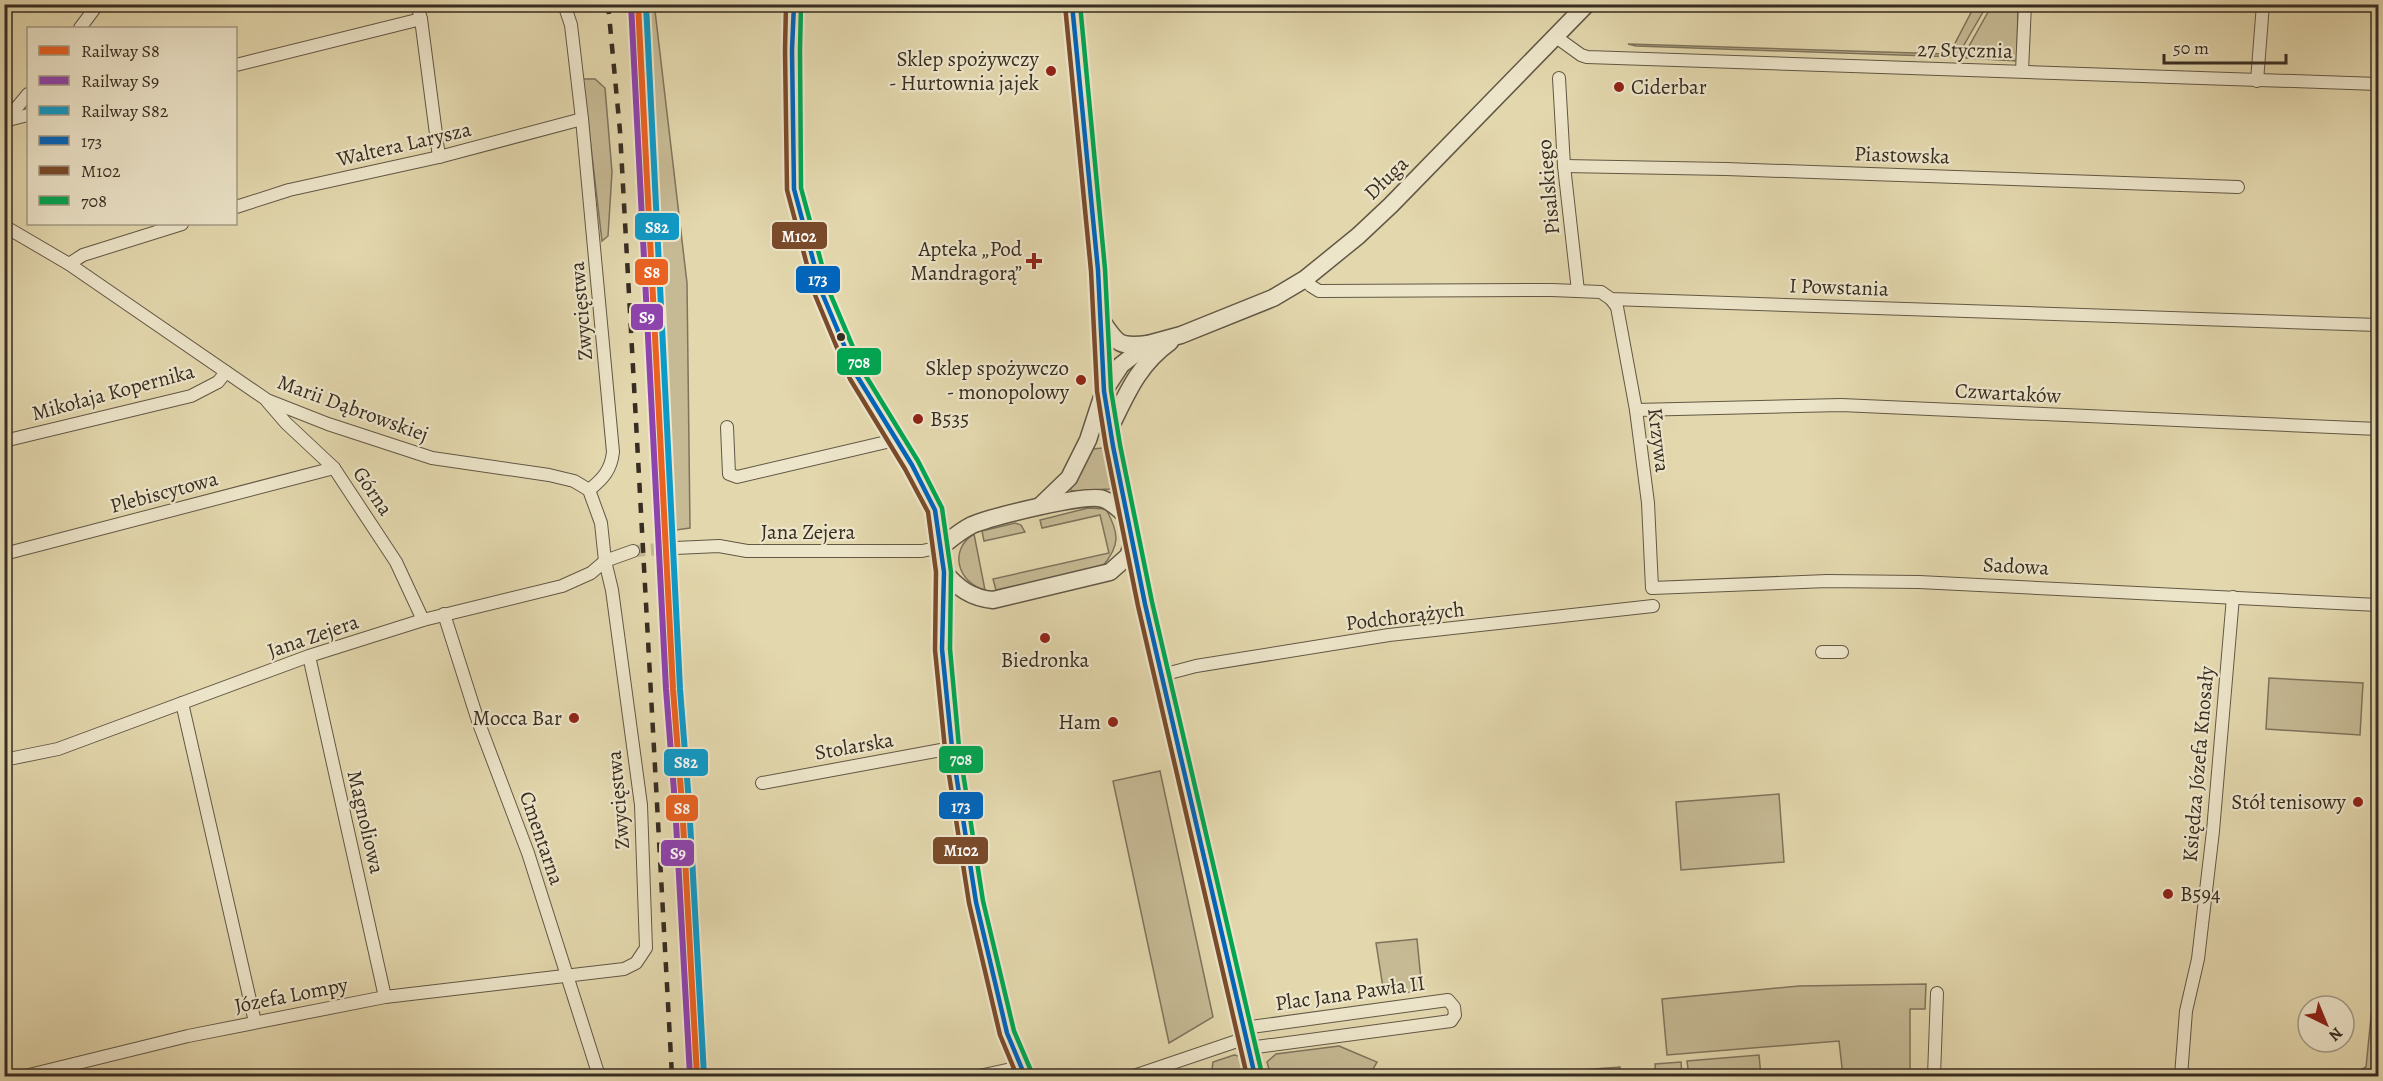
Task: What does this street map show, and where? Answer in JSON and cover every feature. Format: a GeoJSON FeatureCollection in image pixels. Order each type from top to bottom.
{"type":"FeatureCollection","features":[{"type":"Feature","properties":{"kind":"street"},"geometry":{"type":"LineString","coordinates":[[81,27],[98,4]]}},
{"type":"Feature","properties":{"kind":"street"},"geometry":{"type":"LineString","coordinates":[[417,4],[422,19],[439,157]]}},
{"type":"Feature","properties":{"kind":"street","name":"Zwycięstwa"},"geometry":{"type":"LineString","coordinates":[[564,4],[571,25],[582,120],[613,452],[611,466],[601,480],[589,490]]}},
{"type":"Feature","properties":{"kind":"street"},"geometry":{"type":"LineString","coordinates":[[794,4],[792,62],[794,189],[822,293],[856,376],[930,497],[935,510],[942,547],[944,572],[942,649],[952,748],[976,902],[1007,1033],[1023,1072],[979,1077]]}},
{"type":"Feature","properties":{"kind":"street"},"geometry":{"type":"LineString","coordinates":[[1072,4],[1101,321],[1104,391],[1125,515],[1255,1077]]}},
{"type":"Feature","properties":{"kind":"street","name":"Długa"},"geometry":{"type":"LineString","coordinates":[[1040,506],[1070,477],[1088,440],[1104,391],[1121,365],[1148,344],[1181,334],[1273,298],[1305,279],[1358,236],[1391,205],[1587,4]]}},
{"type":"Feature","properties":{"kind":"street"},"geometry":{"type":"LineString","coordinates":[[2022,71],[2025,4]]}},
{"type":"Feature","properties":{"kind":"street"},"geometry":{"type":"LineString","coordinates":[[2257,81],[2262,4]]}},
{"type":"Feature","properties":{"kind":"street"},"geometry":{"type":"LineString","coordinates":[[237,65],[422,19]]}},
{"type":"Feature","properties":{"kind":"street","name":"27 Stycznia"},"geometry":{"type":"LineString","coordinates":[[1556,37],[1581,56],[1587,57],[2379,84]]}},
{"type":"Feature","properties":{"kind":"street","name":"Pisalskiego"},"geometry":{"type":"LineString","coordinates":[[1559,78],[1564,166],[1578,291]]}},
{"type":"Feature","properties":{"kind":"street"},"geometry":{"type":"LineString","coordinates":[[6,120],[27,95]]}},
{"type":"Feature","properties":{"kind":"street"},"geometry":{"type":"LineString","coordinates":[[6,120],[27,115]]}},
{"type":"Feature","properties":{"kind":"street","name":"Waltera Larysza"},"geometry":{"type":"LineString","coordinates":[[237,207],[289,190],[439,157],[582,120]]}},
{"type":"Feature","properties":{"kind":"street","name":"Piastowska"},"geometry":{"type":"LineString","coordinates":[[1564,166],[2238,187]]}},
{"type":"Feature","properties":{"kind":"street"},"geometry":{"type":"LineString","coordinates":[[69,264],[83,255],[180,225]]}},
{"type":"Feature","properties":{"kind":"street","name":"Marii Dąbrowskiej"},"geometry":{"type":"LineString","coordinates":[[4,226],[69,264],[267,400],[328,424],[432,458],[549,475],[574,481],[589,490]]}},
{"type":"Feature","properties":{"kind":"street","name":"I Powstania"},"geometry":{"type":"LineString","coordinates":[[1305,279],[1319,291],[1578,291],[1601,292],[1611,299],[2379,325]]}},
{"type":"Feature","properties":{"kind":"street","name":"Krzywa"},"geometry":{"type":"LineString","coordinates":[[1611,299],[1617,307],[1636,410],[1648,502],[1652,588]]}},
{"type":"Feature","properties":{"kind":"street"},"geometry":{"type":"LineString","coordinates":[[1101,321],[1115,341],[1128,346],[1148,344]]}},
{"type":"Feature","properties":{"kind":"street","name":"Długa"},"geometry":{"type":"LineString","coordinates":[[1111,426],[1133,380],[1153,355],[1181,334]]}},
{"type":"Feature","properties":{"kind":"street","name":"Mikołaja Kopernika"},"geometry":{"type":"LineString","coordinates":[[4,441],[191,396],[218,382],[226,372]]}},
{"type":"Feature","properties":{"kind":"street","name":"Górna"},"geometry":{"type":"LineString","coordinates":[[267,400],[286,423],[334,468],[396,562],[423,620]]}},
{"type":"Feature","properties":{"kind":"street","name":"Czwartaków"},"geometry":{"type":"LineString","coordinates":[[1636,410],[1841,405],[2379,429]]}},
{"type":"Feature","properties":{"kind":"street"},"geometry":{"type":"LineString","coordinates":[[727,427],[729,474],[736,477],[895,440]]}},
{"type":"Feature","properties":{"kind":"street","name":"Plebiscytowa"},"geometry":{"type":"LineString","coordinates":[[4,554],[334,468]]}},
{"type":"Feature","properties":{"kind":"street"},"geometry":{"type":"LineString","coordinates":[[589,490],[601,523],[605,561]]}},
{"type":"Feature","properties":{"kind":"street"},"geometry":{"type":"LineString","coordinates":[[942,547],[962,530],[975,524],[1040,506],[1102,498],[1125,515]]}},
{"type":"Feature","properties":{"kind":"street"},"geometry":{"type":"LineString","coordinates":[[944,572],[964,592],[979,599],[993,600],[1110,572],[1128,556],[1132,545]]}},
{"type":"Feature","properties":{"kind":"street","name":"Jana Zejera"},"geometry":{"type":"LineString","coordinates":[[675,548],[719,546],[747,551],[922,551],[942,547]]}},
{"type":"Feature","properties":{"kind":"street","name":"Jana Zejera"},"geometry":{"type":"LineString","coordinates":[[4,759],[58,749],[309,656],[423,620],[562,586],[591,573],[605,561],[633,551]]}},
{"type":"Feature","properties":{"kind":"street","name":"Zwycięstwa"},"geometry":{"type":"LineString","coordinates":[[568,977],[624,969],[636,963],[646,948],[641,804],[612,590],[605,561]]}},
{"type":"Feature","properties":{"kind":"street","name":"Sadowa"},"geometry":{"type":"LineString","coordinates":[[1652,588],[1827,581],[1918,582],[2379,605]]}},
{"type":"Feature","properties":{"kind":"street","name":"Księdza Józefa Knosały"},"geometry":{"type":"LineString","coordinates":[[2181,1077],[2186,1011],[2198,959],[2213,831],[2233,597]]}},
{"type":"Feature","properties":{"kind":"street","name":"Podchorążych"},"geometry":{"type":"LineString","coordinates":[[1162,675],[1196,666],[1389,635],[1653,606]]}},
{"type":"Feature","properties":{"kind":"street","name":"Cmentarna"},"geometry":{"type":"LineString","coordinates":[[444,614],[478,721],[528,853],[599,1077]]}},
{"type":"Feature","properties":{"kind":"street"},"geometry":{"type":"LineString","coordinates":[[1822,652],[1842,652]]}},
{"type":"Feature","properties":{"kind":"street","name":"Magnoliowa"},"geometry":{"type":"LineString","coordinates":[[309,656],[385,997]]}},
{"type":"Feature","properties":{"kind":"street"},"geometry":{"type":"LineString","coordinates":[[182,704],[255,1022]]}},
{"type":"Feature","properties":{"kind":"street","name":"Stolarska"},"geometry":{"type":"LineString","coordinates":[[762,783],[952,748]]}},
{"type":"Feature","properties":{"kind":"street","name":"Józefa Lompy"},"geometry":{"type":"LineString","coordinates":[[25,1077],[99,1057],[255,1022],[385,997],[568,977]]}},
{"type":"Feature","properties":{"kind":"street"},"geometry":{"type":"LineString","coordinates":[[1934,1077],[1937,993]]}},
{"type":"Feature","properties":{"kind":"street","name":"Plac Jana Pawła II"},"geometry":{"type":"LineString","coordinates":[[1448,1000],[1455,1007],[1455,1015],[1451,1021],[1246,1038],[1448,1000]]}},
{"type":"Feature","properties":{"kind":"street"},"geometry":{"type":"LineString","coordinates":[[1134,1077],[1246,1038]]}},
{"type":"Feature","properties":{"kind":"shaded area"},"geometry":{"type":"Polygon","coordinates":[[[648,5],[653,5],[655,11],[687,283],[690,528],[676,530],[660,276],[648,5]]]}},
{"type":"Feature","properties":{"kind":"shaded area"},"geometry":{"type":"Polygon","coordinates":[[[1975,5],[1987,5],[1957,57],[1628,44],[1946,54],[1953,47],[1975,5]]]}},
{"type":"Feature","properties":{"kind":"shaded area"},"geometry":{"type":"Polygon","coordinates":[[[1992,5],[2018,5],[2017,61],[1966,58],[1964,55],[1992,5]]]}},
{"type":"Feature","properties":{"kind":"shaded area"},"geometry":{"type":"Polygon","coordinates":[[[583,79],[595,79],[605,88],[612,172],[608,236],[602,241],[583,79]]]}},
{"type":"Feature","properties":{"kind":"shaded area"},"geometry":{"type":"Polygon","coordinates":[[[1102,448],[1106,454],[1112,486],[1110,489],[1072,491],[1070,489],[1093,449],[1102,448]]]}},
{"type":"Feature","properties":{"kind":"shaded area"},"geometry":{"type":"Polygon","coordinates":[[[1088,508],[1106,509],[1114,525],[1115,545],[1102,567],[996,590],[993,579],[1109,553],[1100,515],[1042,528],[1040,520],[1088,508]]]}},
{"type":"Feature","properties":{"kind":"shaded area"},"geometry":{"type":"Polygon","coordinates":[[[1015,523],[1021,525],[1025,532],[984,541],[982,531],[1015,523]]]}},
{"type":"Feature","properties":{"kind":"shaded area"},"geometry":{"type":"Polygon","coordinates":[[[974,534],[985,590],[968,581],[960,565],[961,549],[974,534]]]}},
{"type":"Feature","properties":{"kind":"shaded area"},"geometry":{"type":"Polygon","coordinates":[[[2269,678],[2363,683],[2360,735],[2266,729],[2269,678]]]}},
{"type":"Feature","properties":{"kind":"shaded area"},"geometry":{"type":"Polygon","coordinates":[[[1160,771],[1213,1017],[1169,1043],[1113,781],[1160,771]]]}},
{"type":"Feature","properties":{"kind":"shaded area"},"geometry":{"type":"Polygon","coordinates":[[[1779,794],[1784,862],[1681,870],[1676,802],[1779,794]]]}},
{"type":"Feature","properties":{"kind":"shaded area"},"geometry":{"type":"Polygon","coordinates":[[[1417,939],[1422,991],[1384,994],[1376,943],[1417,939]]]}},
{"type":"Feature","properties":{"kind":"shaded area"},"geometry":{"type":"Polygon","coordinates":[[[1926,984],[1925,1009],[1910,1009],[1910,1076],[1843,1076],[1839,1041],[1667,1055],[1662,999],[1799,986],[1926,984]]]}},
{"type":"Feature","properties":{"kind":"shaded area"},"geometry":{"type":"Polygon","coordinates":[[[2372,1007],[2378,1007],[2378,1076],[2349,1076],[2366,1067],[2372,1007]]]}},
{"type":"Feature","properties":{"kind":"shaded area"},"geometry":{"type":"Polygon","coordinates":[[[1339,1046],[1377,1062],[1369,1076],[1271,1076],[1267,1062],[1276,1054],[1339,1046]]]}},
{"type":"Feature","properties":{"kind":"shaded area"},"geometry":{"type":"Polygon","coordinates":[[[1234,1055],[1243,1057],[1247,1076],[1211,1076],[1213,1062],[1234,1055]]]}},
{"type":"Feature","properties":{"kind":"shaded area"},"geometry":{"type":"Polygon","coordinates":[[[1759,1055],[1761,1076],[1689,1076],[1687,1061],[1759,1055]]]}},
{"type":"Feature","properties":{"kind":"shaded area"},"geometry":{"type":"Polygon","coordinates":[[[1681,1062],[1682,1076],[1656,1076],[1655,1064],[1681,1062]]]}},
{"type":"Feature","properties":{"kind":"shaded area"},"geometry":{"type":"Polygon","coordinates":[[[1620,1067],[1618,1076],[1567,1076],[1566,1071],[1620,1067]]]}},
{"type":"Feature","properties":{"kind":"tunnel"},"geometry":{"type":"LineString","coordinates":[[633,551],[675,548]]}},
{"type":"Feature","properties":{"kind":"railway"},"geometry":{"type":"LineString","coordinates":[[608,4],[620,131],[672,1076]]}},
{"type":"Feature","properties":{"kind":"rail line","name":"S9"},"geometry":{"type":"LineString","coordinates":[[631,4],[666,689],[675,804],[690,1076]]}},
{"type":"Feature","properties":{"kind":"rail line","name":"S8"},"geometry":{"type":"LineString","coordinates":[[638,4],[673,689],[682,804],[697,1076]]}},
{"type":"Feature","properties":{"kind":"rail line","name":"S82"},"geometry":{"type":"LineString","coordinates":[[646,4],[680,689],[689,803],[704,1075]]}},
{"type":"Feature","properties":{"kind":"transit line","name":"M102"},"geometry":{"type":"LineString","coordinates":[[786,4],[787,190],[815,295],[850,379],[905,469],[928,512],[936,572],[935,650],[945,749],[969,903],[1000,1035],[1017,1076]]}},
{"type":"Feature","properties":{"kind":"transit line","name":"173"},"geometry":{"type":"LineString","coordinates":[[794,4],[792,50],[794,189],[822,293],[857,376],[912,465],[935,510],[944,572],[942,649],[952,748],[976,902],[1007,1033],[1025,1076]]}},
{"type":"Feature","properties":{"kind":"transit line","name":"708"},"geometry":{"type":"LineString","coordinates":[[801,4],[801,188],[829,291],[864,373],[918,461],[942,508],[951,572],[950,649],[959,747],[983,901],[1014,1031],[1032,1073]]}},
{"type":"Feature","properties":{"kind":"transit line","name":"173"},"geometry":{"type":"LineString","coordinates":[[1072,4],[1098,270],[1104,391],[1113,446],[1145,604],[1255,1076]]}},
{"type":"Feature","properties":{"kind":"transit line","name":"708"},"geometry":{"type":"LineString","coordinates":[[1080,4],[1105,269],[1111,390],[1120,445],[1152,602],[1262,1074]]}},
{"type":"Feature","properties":{"kind":"transit line","name":"M102"},"geometry":{"type":"LineString","coordinates":[[1065,5],[1091,271],[1097,391],[1106,447],[1138,606],[1247,1076]]}},
{"type":"Feature","properties":{"kind":"place","name":"Sklep spożywczy - Hurtownia jajek"},"geometry":{"type":"Point","coordinates":[1051,71]}},
{"type":"Feature","properties":{"kind":"place","name":"Ciderbar"},"geometry":{"type":"Point","coordinates":[1619,87]}},
{"type":"Feature","properties":{"kind":"place","name":"Apteka „Pod Mandragorą”"},"geometry":{"type":"Point","coordinates":[1034,261]}},
{"type":"Feature","properties":{"kind":"place","name":"Sklep spożywczo - monopolowy"},"geometry":{"type":"Point","coordinates":[1081,380]}},
{"type":"Feature","properties":{"kind":"place","name":"B535"},"geometry":{"type":"Point","coordinates":[918,419]}},
{"type":"Feature","properties":{"kind":"place","name":"Biedronka"},"geometry":{"type":"Point","coordinates":[1045,638]}},
{"type":"Feature","properties":{"kind":"place","name":"Mocca Bar"},"geometry":{"type":"Point","coordinates":[574,718]}},
{"type":"Feature","properties":{"kind":"place","name":"Ham"},"geometry":{"type":"Point","coordinates":[1113,722]}},
{"type":"Feature","properties":{"kind":"place","name":"Stół tenisowy"},"geometry":{"type":"Point","coordinates":[2358,802]}},
{"type":"Feature","properties":{"kind":"place","name":"B594"},"geometry":{"type":"Point","coordinates":[2168,894]}}]}
